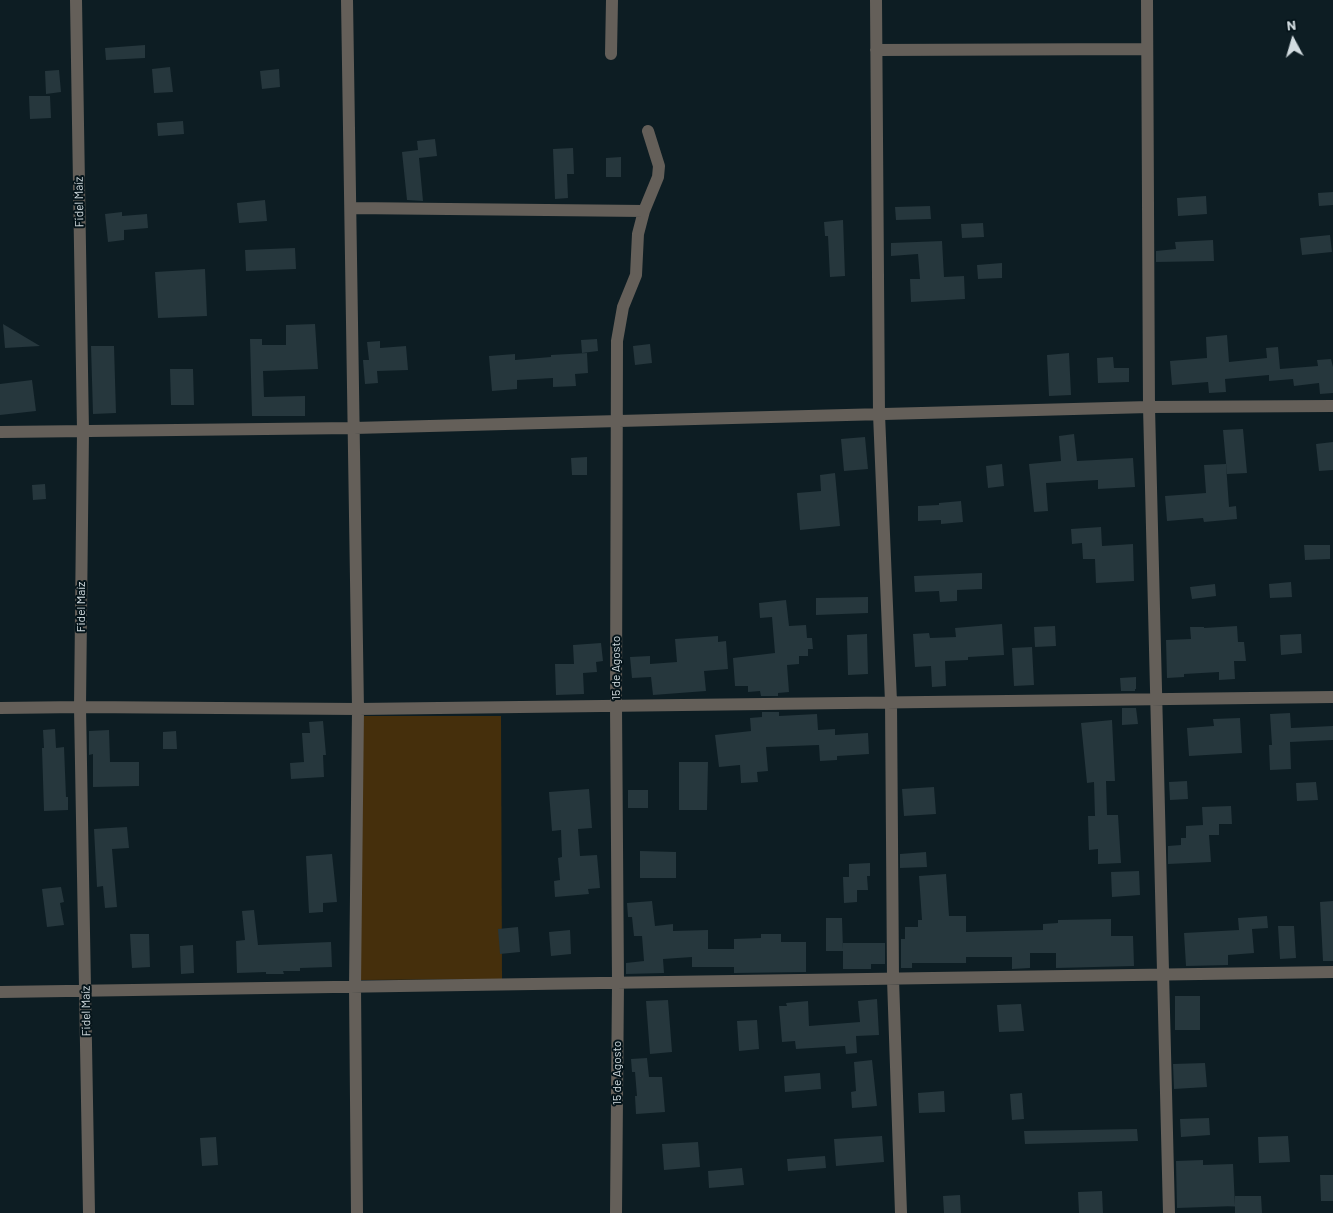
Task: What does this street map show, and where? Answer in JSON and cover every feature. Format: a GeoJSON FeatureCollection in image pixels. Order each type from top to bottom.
{"type":"FeatureCollection","features":[{"type":"Feature","properties":{"kind":"street","name":"Fidel Maíz"},"geometry":{"type":"LineString","coordinates":[[76,0],[83,431],[80,707],[89,1213]]}},
{"type":"Feature","properties":{"kind":"street"},"geometry":{"type":"LineString","coordinates":[[348,0],[358,709],[357,1213]]}},
{"type":"Feature","properties":{"kind":"street"},"geometry":{"type":"LineString","coordinates":[[611,54],[612,0]]}},
{"type":"Feature","properties":{"kind":"street"},"geometry":{"type":"LineString","coordinates":[[876,0],[879,414],[891,702],[892,979],[901,1213]]}},
{"type":"Feature","properties":{"kind":"street"},"geometry":{"type":"LineString","coordinates":[[1147,0],[1149,407],[1169,1213]]}},
{"type":"Feature","properties":{"kind":"street"},"geometry":{"type":"LineString","coordinates":[[876,50],[1148,49]]}},
{"type":"Feature","properties":{"kind":"street","name":"15 de Agosto"},"geometry":{"type":"LineString","coordinates":[[616,1213],[618,983],[616,341],[623,307],[636,275],[638,234],[660,166],[648,131]]}},
{"type":"Feature","properties":{"kind":"street"},"geometry":{"type":"LineString","coordinates":[[350,208],[644,211]]}},
{"type":"Feature","properties":{"kind":"street"},"geometry":{"type":"LineString","coordinates":[[0,432],[354,428],[1149,407],[1333,406]]}},
{"type":"Feature","properties":{"kind":"street"},"geometry":{"type":"LineString","coordinates":[[0,708],[358,709],[1333,697]]}},
{"type":"Feature","properties":{"kind":"street"},"geometry":{"type":"LineString","coordinates":[[0,992],[1333,972]]}},
{"type":"Feature","properties":{"kind":"shaded area"},"geometry":{"type":"Polygon","coordinates":[[[362,716],[501,716],[502,979],[359,980],[362,716]]]}},
{"type":"Feature","properties":{"kind":"building"},"geometry":{"type":"Polygon","coordinates":[[[145,45],[145,58],[106,60],[105,48],[145,45]]]}},
{"type":"Feature","properties":{"kind":"building"},"geometry":{"type":"Polygon","coordinates":[[[170,67],[173,92],[154,93],[152,69],[170,67]]]}},
{"type":"Feature","properties":{"kind":"building"},"geometry":{"type":"Polygon","coordinates":[[[279,69],[280,87],[262,89],[260,71],[279,69]]]}},
{"type":"Feature","properties":{"kind":"building"},"geometry":{"type":"Polygon","coordinates":[[[59,70],[61,92],[46,94],[45,71],[59,70]]]}},
{"type":"Feature","properties":{"kind":"building"},"geometry":{"type":"Polygon","coordinates":[[[29,96],[50,96],[51,118],[30,119],[29,96]]]}},
{"type":"Feature","properties":{"kind":"building"},"geometry":{"type":"Polygon","coordinates":[[[183,121],[184,134],[158,136],[157,123],[183,121]]]}},
{"type":"Feature","properties":{"kind":"building"},"geometry":{"type":"Polygon","coordinates":[[[435,139],[437,156],[419,158],[423,201],[407,200],[402,152],[418,150],[417,141],[435,139]]]}},
{"type":"Feature","properties":{"kind":"building"},"geometry":{"type":"Polygon","coordinates":[[[573,148],[574,174],[567,174],[568,198],[555,199],[553,149],[573,148]]]}},
{"type":"Feature","properties":{"kind":"building"},"geometry":{"type":"Polygon","coordinates":[[[621,157],[621,177],[606,177],[606,158],[621,157]]]}},
{"type":"Feature","properties":{"kind":"building"},"geometry":{"type":"Polygon","coordinates":[[[1333,192],[1333,205],[1319,206],[1318,193],[1333,192]]]}},
{"type":"Feature","properties":{"kind":"building"},"geometry":{"type":"Polygon","coordinates":[[[1206,196],[1207,214],[1178,216],[1177,198],[1206,196]]]}},
{"type":"Feature","properties":{"kind":"building"},"geometry":{"type":"Polygon","coordinates":[[[265,200],[267,221],[239,223],[237,203],[265,200]]]}},
{"type":"Feature","properties":{"kind":"building"},"geometry":{"type":"Polygon","coordinates":[[[930,206],[931,219],[896,220],[895,207],[930,206]]]}},
{"type":"Feature","properties":{"kind":"building"},"geometry":{"type":"Polygon","coordinates":[[[122,212],[122,216],[147,214],[148,228],[124,230],[124,240],[108,242],[105,214],[122,212]]]}},
{"type":"Feature","properties":{"kind":"building"},"geometry":{"type":"Polygon","coordinates":[[[843,220],[845,276],[830,277],[828,236],[825,236],[824,222],[843,220]]]}},
{"type":"Feature","properties":{"kind":"building"},"geometry":{"type":"Polygon","coordinates":[[[983,223],[984,237],[962,238],[961,224],[983,223]]]}},
{"type":"Feature","properties":{"kind":"building"},"geometry":{"type":"Polygon","coordinates":[[[1330,235],[1332,252],[1302,255],[1300,238],[1330,235]]]}},
{"type":"Feature","properties":{"kind":"building"},"geometry":{"type":"Polygon","coordinates":[[[1213,240],[1214,261],[1156,262],[1156,251],[1176,249],[1175,242],[1213,240]]]}},
{"type":"Feature","properties":{"kind":"building"},"geometry":{"type":"Polygon","coordinates":[[[942,241],[944,277],[964,276],[965,299],[911,302],[910,279],[920,279],[918,254],[891,256],[891,243],[942,241]]]}},
{"type":"Feature","properties":{"kind":"building"},"geometry":{"type":"Polygon","coordinates":[[[295,248],[296,269],[246,271],[245,250],[295,248]]]}},
{"type":"Feature","properties":{"kind":"building"},"geometry":{"type":"Polygon","coordinates":[[[1002,263],[1002,278],[978,279],[977,265],[1002,263]]]}},
{"type":"Feature","properties":{"kind":"building"},"geometry":{"type":"Polygon","coordinates":[[[205,269],[207,316],[158,318],[155,272],[205,269]]]}},
{"type":"Feature","properties":{"kind":"building"},"geometry":{"type":"Polygon","coordinates":[[[3,324],[40,346],[5,348],[3,324]]]}},
{"type":"Feature","properties":{"kind":"building"},"geometry":{"type":"Polygon","coordinates":[[[315,324],[318,369],[263,371],[264,397],[305,396],[305,416],[252,416],[250,339],[262,339],[262,345],[286,345],[286,325],[315,324]]]}},
{"type":"Feature","properties":{"kind":"building"},"geometry":{"type":"Polygon","coordinates":[[[1227,335],[1229,362],[1267,358],[1266,348],[1278,347],[1280,369],[1318,366],[1317,360],[1331,359],[1333,367],[1333,393],[1320,394],[1319,383],[1294,386],[1293,379],[1269,381],[1269,375],[1225,379],[1226,392],[1209,393],[1208,382],[1172,385],[1170,361],[1207,358],[1206,337],[1227,335]]]}},
{"type":"Feature","properties":{"kind":"building"},"geometry":{"type":"Polygon","coordinates":[[[597,339],[598,351],[582,353],[581,340],[597,339]]]}},
{"type":"Feature","properties":{"kind":"building"},"geometry":{"type":"Polygon","coordinates":[[[380,341],[380,348],[406,346],[408,370],[377,371],[378,383],[365,384],[363,360],[369,360],[367,342],[380,341]]]}},
{"type":"Feature","properties":{"kind":"building"},"geometry":{"type":"Polygon","coordinates":[[[650,344],[652,363],[635,365],[633,346],[650,344]]]}},
{"type":"Feature","properties":{"kind":"building"},"geometry":{"type":"Polygon","coordinates":[[[91,346],[114,346],[116,413],[93,414],[91,346]]]}},
{"type":"Feature","properties":{"kind":"building"},"geometry":{"type":"Polygon","coordinates":[[[587,353],[588,373],[575,374],[576,386],[553,387],[553,378],[517,380],[517,389],[492,391],[489,356],[515,354],[515,360],[587,353]]]}},
{"type":"Feature","properties":{"kind":"building"},"geometry":{"type":"Polygon","coordinates":[[[1069,353],[1071,395],[1049,396],[1047,355],[1069,353]]]}},
{"type":"Feature","properties":{"kind":"building"},"geometry":{"type":"Polygon","coordinates":[[[1113,357],[1114,368],[1129,368],[1129,382],[1098,383],[1097,358],[1113,357]]]}},
{"type":"Feature","properties":{"kind":"building"},"geometry":{"type":"Polygon","coordinates":[[[170,369],[193,369],[194,405],[171,405],[170,369]]]}},
{"type":"Feature","properties":{"kind":"building"},"geometry":{"type":"Polygon","coordinates":[[[32,380],[36,411],[0,415],[0,384],[32,380]]]}},
{"type":"Feature","properties":{"kind":"building"},"geometry":{"type":"Polygon","coordinates":[[[1243,429],[1247,473],[1227,474],[1223,430],[1243,429]]]}},
{"type":"Feature","properties":{"kind":"building"},"geometry":{"type":"Polygon","coordinates":[[[1074,434],[1077,461],[1133,458],[1135,487],[1098,489],[1098,480],[1046,483],[1048,511],[1034,512],[1029,464],[1061,461],[1059,436],[1074,434]]]}},
{"type":"Feature","properties":{"kind":"building"},"geometry":{"type":"Polygon","coordinates":[[[865,437],[868,469],[844,471],[841,439],[865,437]]]}},
{"type":"Feature","properties":{"kind":"building"},"geometry":{"type":"Polygon","coordinates":[[[1333,442],[1333,470],[1319,471],[1316,444],[1333,442]]]}},
{"type":"Feature","properties":{"kind":"building"},"geometry":{"type":"Polygon","coordinates":[[[587,457],[587,475],[572,475],[571,458],[587,457]]]}},
{"type":"Feature","properties":{"kind":"building"},"geometry":{"type":"Polygon","coordinates":[[[1002,464],[1004,486],[988,488],[986,466],[1002,464]]]}},
{"type":"Feature","properties":{"kind":"building"},"geometry":{"type":"Polygon","coordinates":[[[1226,464],[1229,507],[1236,506],[1237,519],[1204,522],[1203,518],[1167,521],[1165,496],[1206,493],[1204,465],[1226,464]]]}},
{"type":"Feature","properties":{"kind":"building"},"geometry":{"type":"Polygon","coordinates":[[[835,473],[840,526],[800,530],[797,493],[821,491],[820,475],[835,473]]]}},
{"type":"Feature","properties":{"kind":"building"},"geometry":{"type":"Polygon","coordinates":[[[45,484],[46,499],[33,500],[32,485],[45,484]]]}},
{"type":"Feature","properties":{"kind":"building"},"geometry":{"type":"Polygon","coordinates":[[[961,501],[963,522],[941,524],[941,520],[918,521],[918,506],[961,501]]]}},
{"type":"Feature","properties":{"kind":"building"},"geometry":{"type":"Polygon","coordinates":[[[1101,527],[1102,546],[1133,544],[1134,581],[1096,583],[1095,559],[1083,559],[1082,543],[1072,544],[1071,529],[1101,527]]]}},
{"type":"Feature","properties":{"kind":"building"},"geometry":{"type":"Polygon","coordinates":[[[1304,545],[1330,545],[1330,559],[1305,560],[1304,545]]]}},
{"type":"Feature","properties":{"kind":"building"},"geometry":{"type":"Polygon","coordinates":[[[982,573],[982,589],[957,590],[957,601],[940,602],[939,591],[915,592],[914,576],[982,573]]]}},
{"type":"Feature","properties":{"kind":"building"},"geometry":{"type":"Polygon","coordinates":[[[1291,582],[1292,597],[1270,598],[1269,584],[1291,582]]]}},
{"type":"Feature","properties":{"kind":"building"},"geometry":{"type":"Polygon","coordinates":[[[1215,584],[1216,596],[1192,599],[1190,587],[1215,584]]]}},
{"type":"Feature","properties":{"kind":"building"},"geometry":{"type":"Polygon","coordinates":[[[868,597],[868,613],[816,615],[816,598],[868,597]]]}},
{"type":"Feature","properties":{"kind":"building"},"geometry":{"type":"Polygon","coordinates":[[[786,600],[789,626],[806,625],[807,638],[812,638],[813,649],[808,649],[808,656],[799,656],[799,664],[787,665],[789,692],[778,693],[778,696],[761,696],[760,691],[748,692],[748,686],[735,686],[733,658],[775,653],[772,617],[760,618],[759,603],[786,600]]]}},
{"type":"Feature","properties":{"kind":"building"},"geometry":{"type":"Polygon","coordinates":[[[1002,624],[1004,655],[968,657],[968,660],[945,661],[946,686],[932,687],[931,666],[915,667],[913,634],[929,633],[930,638],[956,637],[955,628],[1002,624]]]}},
{"type":"Feature","properties":{"kind":"building"},"geometry":{"type":"Polygon","coordinates":[[[1055,626],[1056,646],[1035,647],[1034,627],[1055,626]]]}},
{"type":"Feature","properties":{"kind":"building"},"geometry":{"type":"Polygon","coordinates":[[[1237,626],[1238,642],[1244,642],[1246,661],[1234,661],[1235,679],[1219,680],[1219,672],[1184,674],[1184,677],[1167,678],[1166,640],[1191,639],[1190,627],[1237,626]]]}},
{"type":"Feature","properties":{"kind":"building"},"geometry":{"type":"Polygon","coordinates":[[[867,634],[868,674],[848,675],[847,635],[867,634]]]}},
{"type":"Feature","properties":{"kind":"building"},"geometry":{"type":"Polygon","coordinates":[[[1301,634],[1302,653],[1281,655],[1280,635],[1301,634]]]}},
{"type":"Feature","properties":{"kind":"building"},"geometry":{"type":"Polygon","coordinates":[[[718,636],[718,642],[726,641],[728,669],[704,671],[706,691],[653,695],[651,677],[632,678],[630,657],[650,656],[650,664],[677,662],[675,639],[718,636]]]}},
{"type":"Feature","properties":{"kind":"building"},"geometry":{"type":"Polygon","coordinates":[[[601,643],[603,661],[596,662],[597,672],[583,673],[584,694],[556,695],[555,664],[574,664],[573,645],[601,643]]]}},
{"type":"Feature","properties":{"kind":"building"},"geometry":{"type":"Polygon","coordinates":[[[1032,647],[1034,685],[1014,686],[1012,648],[1032,647]]]}},
{"type":"Feature","properties":{"kind":"building"},"geometry":{"type":"Polygon","coordinates":[[[1136,677],[1135,691],[1121,691],[1120,678],[1136,677]]]}},
{"type":"Feature","properties":{"kind":"building"},"geometry":{"type":"Polygon","coordinates":[[[1122,708],[1136,708],[1138,724],[1122,725],[1122,708]]]}},
{"type":"Feature","properties":{"kind":"building"},"geometry":{"type":"Polygon","coordinates":[[[762,712],[779,712],[779,716],[817,714],[818,730],[835,729],[835,735],[868,733],[869,754],[837,756],[837,760],[820,761],[819,745],[766,747],[768,771],[757,772],[758,782],[741,783],[740,765],[719,767],[715,735],[751,731],[750,718],[762,717],[762,712]]]}},
{"type":"Feature","properties":{"kind":"building"},"geometry":{"type":"Polygon","coordinates":[[[1290,713],[1291,728],[1333,726],[1333,740],[1290,742],[1291,769],[1270,770],[1269,745],[1272,745],[1270,714],[1290,713]]]}},
{"type":"Feature","properties":{"kind":"building"},"geometry":{"type":"Polygon","coordinates":[[[1240,718],[1242,753],[1189,756],[1187,728],[1214,726],[1213,719],[1240,718]]]}},
{"type":"Feature","properties":{"kind":"building"},"geometry":{"type":"Polygon","coordinates":[[[1112,720],[1115,781],[1106,781],[1107,815],[1118,815],[1121,863],[1098,864],[1098,849],[1089,850],[1088,816],[1095,816],[1094,782],[1087,783],[1081,723],[1112,720]]]}},
{"type":"Feature","properties":{"kind":"building"},"geometry":{"type":"Polygon","coordinates":[[[323,721],[326,755],[323,755],[324,777],[291,779],[290,763],[304,762],[302,733],[310,733],[309,722],[323,721]]]}},
{"type":"Feature","properties":{"kind":"building"},"geometry":{"type":"Polygon","coordinates":[[[55,729],[56,748],[64,747],[68,810],[44,811],[43,730],[55,729]]]}},
{"type":"Feature","properties":{"kind":"building"},"geometry":{"type":"Polygon","coordinates":[[[109,730],[110,762],[139,762],[139,786],[93,787],[93,754],[89,755],[89,731],[109,730]]]}},
{"type":"Feature","properties":{"kind":"building"},"geometry":{"type":"Polygon","coordinates":[[[176,731],[177,749],[163,749],[163,732],[176,731]]]}},
{"type":"Feature","properties":{"kind":"building"},"geometry":{"type":"Polygon","coordinates":[[[679,762],[708,762],[707,810],[679,810],[679,762]]]}},
{"type":"Feature","properties":{"kind":"building"},"geometry":{"type":"Polygon","coordinates":[[[1187,781],[1188,799],[1170,800],[1169,782],[1187,781]]]}},
{"type":"Feature","properties":{"kind":"building"},"geometry":{"type":"Polygon","coordinates":[[[1316,782],[1318,800],[1297,801],[1296,783],[1316,782]]]}},
{"type":"Feature","properties":{"kind":"building"},"geometry":{"type":"Polygon","coordinates":[[[934,787],[936,814],[904,816],[902,789],[934,787]]]}},
{"type":"Feature","properties":{"kind":"building"},"geometry":{"type":"Polygon","coordinates":[[[589,789],[592,828],[578,829],[580,856],[597,855],[600,888],[588,889],[589,894],[555,897],[554,881],[560,880],[558,858],[562,857],[561,830],[552,831],[549,792],[589,789]]]}},
{"type":"Feature","properties":{"kind":"building"},"geometry":{"type":"Polygon","coordinates":[[[628,790],[648,790],[648,808],[628,808],[628,790]]]}},
{"type":"Feature","properties":{"kind":"building"},"geometry":{"type":"Polygon","coordinates":[[[1231,806],[1232,824],[1219,824],[1219,835],[1209,835],[1211,862],[1168,864],[1168,846],[1181,845],[1181,838],[1186,838],[1186,826],[1203,825],[1202,807],[1231,806]]]}},
{"type":"Feature","properties":{"kind":"building"},"geometry":{"type":"Polygon","coordinates":[[[127,827],[129,848],[112,849],[117,907],[105,908],[103,886],[97,887],[94,829],[127,827]]]}},
{"type":"Feature","properties":{"kind":"building"},"geometry":{"type":"Polygon","coordinates":[[[640,851],[676,852],[676,878],[640,878],[640,851]]]}},
{"type":"Feature","properties":{"kind":"building"},"geometry":{"type":"Polygon","coordinates":[[[926,852],[927,867],[900,868],[900,854],[926,852]]]}},
{"type":"Feature","properties":{"kind":"building"},"geometry":{"type":"Polygon","coordinates":[[[332,854],[337,902],[323,903],[323,912],[309,913],[306,856],[332,854]]]}},
{"type":"Feature","properties":{"kind":"building"},"geometry":{"type":"Polygon","coordinates":[[[870,863],[870,876],[867,876],[868,890],[857,890],[857,902],[844,903],[843,877],[849,877],[849,864],[870,863]]]}},
{"type":"Feature","properties":{"kind":"building"},"geometry":{"type":"Polygon","coordinates":[[[1139,871],[1140,895],[1112,897],[1111,872],[1139,871]]]}},
{"type":"Feature","properties":{"kind":"building"},"geometry":{"type":"Polygon","coordinates":[[[946,874],[949,916],[966,916],[966,932],[1043,930],[1043,924],[1058,923],[1058,920],[1111,919],[1111,936],[1133,936],[1134,966],[1056,968],[1056,953],[1030,953],[1030,968],[1012,969],[1012,957],[966,957],[966,963],[912,963],[912,968],[901,968],[901,939],[905,939],[905,927],[918,927],[918,920],[922,920],[919,876],[946,874]]]}},
{"type":"Feature","properties":{"kind":"building"},"geometry":{"type":"Polygon","coordinates":[[[61,887],[64,902],[60,903],[64,925],[47,927],[42,889],[61,887]]]}},
{"type":"Feature","properties":{"kind":"building"},"geometry":{"type":"Polygon","coordinates":[[[652,901],[655,926],[673,924],[673,931],[708,930],[708,949],[734,949],[734,939],[761,938],[761,934],[781,934],[781,942],[806,942],[806,972],[734,973],[734,967],[692,967],[692,957],[663,959],[664,973],[626,974],[626,963],[644,961],[642,936],[634,936],[632,917],[628,917],[627,903],[652,901]]]}},
{"type":"Feature","properties":{"kind":"building"},"geometry":{"type":"Polygon","coordinates":[[[1333,901],[1333,961],[1323,961],[1320,902],[1333,901]]]}},
{"type":"Feature","properties":{"kind":"building"},"geometry":{"type":"Polygon","coordinates":[[[254,910],[258,945],[331,942],[332,967],[300,968],[300,971],[283,971],[284,974],[266,974],[266,972],[237,973],[236,941],[245,940],[242,911],[254,910]]]}},
{"type":"Feature","properties":{"kind":"building"},"geometry":{"type":"Polygon","coordinates":[[[1267,916],[1268,928],[1252,929],[1254,953],[1228,955],[1228,965],[1186,966],[1184,933],[1239,930],[1238,918],[1267,916]]]}},
{"type":"Feature","properties":{"kind":"building"},"geometry":{"type":"Polygon","coordinates":[[[826,918],[842,918],[843,950],[843,943],[885,943],[885,964],[871,964],[871,969],[843,969],[843,951],[826,951],[826,918]]]}},
{"type":"Feature","properties":{"kind":"building"},"geometry":{"type":"Polygon","coordinates":[[[1278,926],[1294,926],[1296,958],[1280,959],[1278,926]]]}},
{"type":"Feature","properties":{"kind":"building"},"geometry":{"type":"Polygon","coordinates":[[[518,927],[520,952],[500,954],[498,929],[518,927]]]}},
{"type":"Feature","properties":{"kind":"building"},"geometry":{"type":"Polygon","coordinates":[[[570,930],[571,954],[551,956],[549,932],[570,930]]]}},
{"type":"Feature","properties":{"kind":"building"},"geometry":{"type":"Polygon","coordinates":[[[130,934],[149,934],[150,967],[132,968],[130,934]]]}},
{"type":"Feature","properties":{"kind":"building"},"geometry":{"type":"Polygon","coordinates":[[[193,945],[194,973],[181,974],[180,946],[193,945]]]}},
{"type":"Feature","properties":{"kind":"building"},"geometry":{"type":"Polygon","coordinates":[[[1175,996],[1200,996],[1200,1030],[1175,1030],[1175,996]]]}},
{"type":"Feature","properties":{"kind":"building"},"geometry":{"type":"Polygon","coordinates":[[[877,999],[879,1035],[856,1036],[857,1053],[846,1054],[845,1046],[796,1049],[795,1041],[782,1042],[779,1006],[787,1006],[786,1003],[808,1001],[809,1026],[860,1022],[858,1001],[877,999]]]}},
{"type":"Feature","properties":{"kind":"building"},"geometry":{"type":"Polygon","coordinates":[[[668,1000],[672,1052],[650,1054],[646,1001],[668,1000]]]}},
{"type":"Feature","properties":{"kind":"building"},"geometry":{"type":"Polygon","coordinates":[[[1021,1004],[1024,1031],[999,1032],[997,1005],[1021,1004]]]}},
{"type":"Feature","properties":{"kind":"building"},"geometry":{"type":"Polygon","coordinates":[[[757,1020],[759,1049],[739,1051],[737,1021],[757,1020]]]}},
{"type":"Feature","properties":{"kind":"building"},"geometry":{"type":"Polygon","coordinates":[[[647,1058],[649,1077],[662,1077],[665,1112],[636,1114],[635,1072],[632,1072],[631,1059],[647,1058]]]}},
{"type":"Feature","properties":{"kind":"building"},"geometry":{"type":"Polygon","coordinates":[[[872,1060],[877,1106],[852,1108],[851,1092],[856,1091],[854,1062],[872,1060]]]}},
{"type":"Feature","properties":{"kind":"building"},"geometry":{"type":"Polygon","coordinates":[[[1205,1063],[1207,1087],[1174,1089],[1173,1064],[1205,1063]]]}},
{"type":"Feature","properties":{"kind":"building"},"geometry":{"type":"Polygon","coordinates":[[[820,1073],[821,1089],[785,1092],[784,1076],[820,1073]]]}},
{"type":"Feature","properties":{"kind":"building"},"geometry":{"type":"Polygon","coordinates":[[[944,1091],[945,1112],[919,1113],[918,1093],[944,1091]]]}},
{"type":"Feature","properties":{"kind":"building"},"geometry":{"type":"Polygon","coordinates":[[[1022,1093],[1024,1119],[1012,1120],[1010,1094],[1022,1093]]]}},
{"type":"Feature","properties":{"kind":"building"},"geometry":{"type":"Polygon","coordinates":[[[1209,1118],[1210,1135],[1181,1137],[1180,1119],[1209,1118]]]}},
{"type":"Feature","properties":{"kind":"building"},"geometry":{"type":"Polygon","coordinates":[[[1137,1129],[1138,1141],[1025,1144],[1024,1131],[1137,1129]]]}},
{"type":"Feature","properties":{"kind":"building"},"geometry":{"type":"Polygon","coordinates":[[[882,1136],[884,1162],[836,1166],[834,1139],[882,1136]]]}},
{"type":"Feature","properties":{"kind":"building"},"geometry":{"type":"Polygon","coordinates":[[[1288,1136],[1290,1162],[1259,1163],[1258,1137],[1288,1136]]]}},
{"type":"Feature","properties":{"kind":"building"},"geometry":{"type":"Polygon","coordinates":[[[216,1137],[218,1165],[202,1166],[200,1138],[216,1137]]]}},
{"type":"Feature","properties":{"kind":"building"},"geometry":{"type":"Polygon","coordinates":[[[698,1142],[700,1167],[664,1170],[662,1144],[698,1142]]]}},
{"type":"Feature","properties":{"kind":"building"},"geometry":{"type":"Polygon","coordinates":[[[825,1156],[826,1168],[788,1171],[787,1159],[825,1156]]]}},
{"type":"Feature","properties":{"kind":"building"},"geometry":{"type":"Polygon","coordinates":[[[1203,1160],[1203,1165],[1233,1164],[1235,1206],[1177,1208],[1176,1161],[1203,1160]]]}},
{"type":"Feature","properties":{"kind":"building"},"geometry":{"type":"Polygon","coordinates":[[[742,1168],[744,1185],[709,1188],[708,1171],[742,1168]]]}},
{"type":"Feature","properties":{"kind":"building"},"geometry":{"type":"Polygon","coordinates":[[[1320,1175],[1333,1175],[1333,1201],[1321,1201],[1320,1175]]]}},
{"type":"Feature","properties":{"kind":"building"},"geometry":{"type":"Polygon","coordinates":[[[1102,1191],[1103,1213],[1079,1213],[1078,1192],[1102,1191]]]}},
{"type":"Feature","properties":{"kind":"building"},"geometry":{"type":"Polygon","coordinates":[[[960,1195],[961,1213],[944,1213],[943,1196],[960,1195]]]}},
{"type":"Feature","properties":{"kind":"building"},"geometry":{"type":"Polygon","coordinates":[[[1235,1196],[1261,1196],[1262,1213],[1235,1213],[1235,1196]]]}}]}
